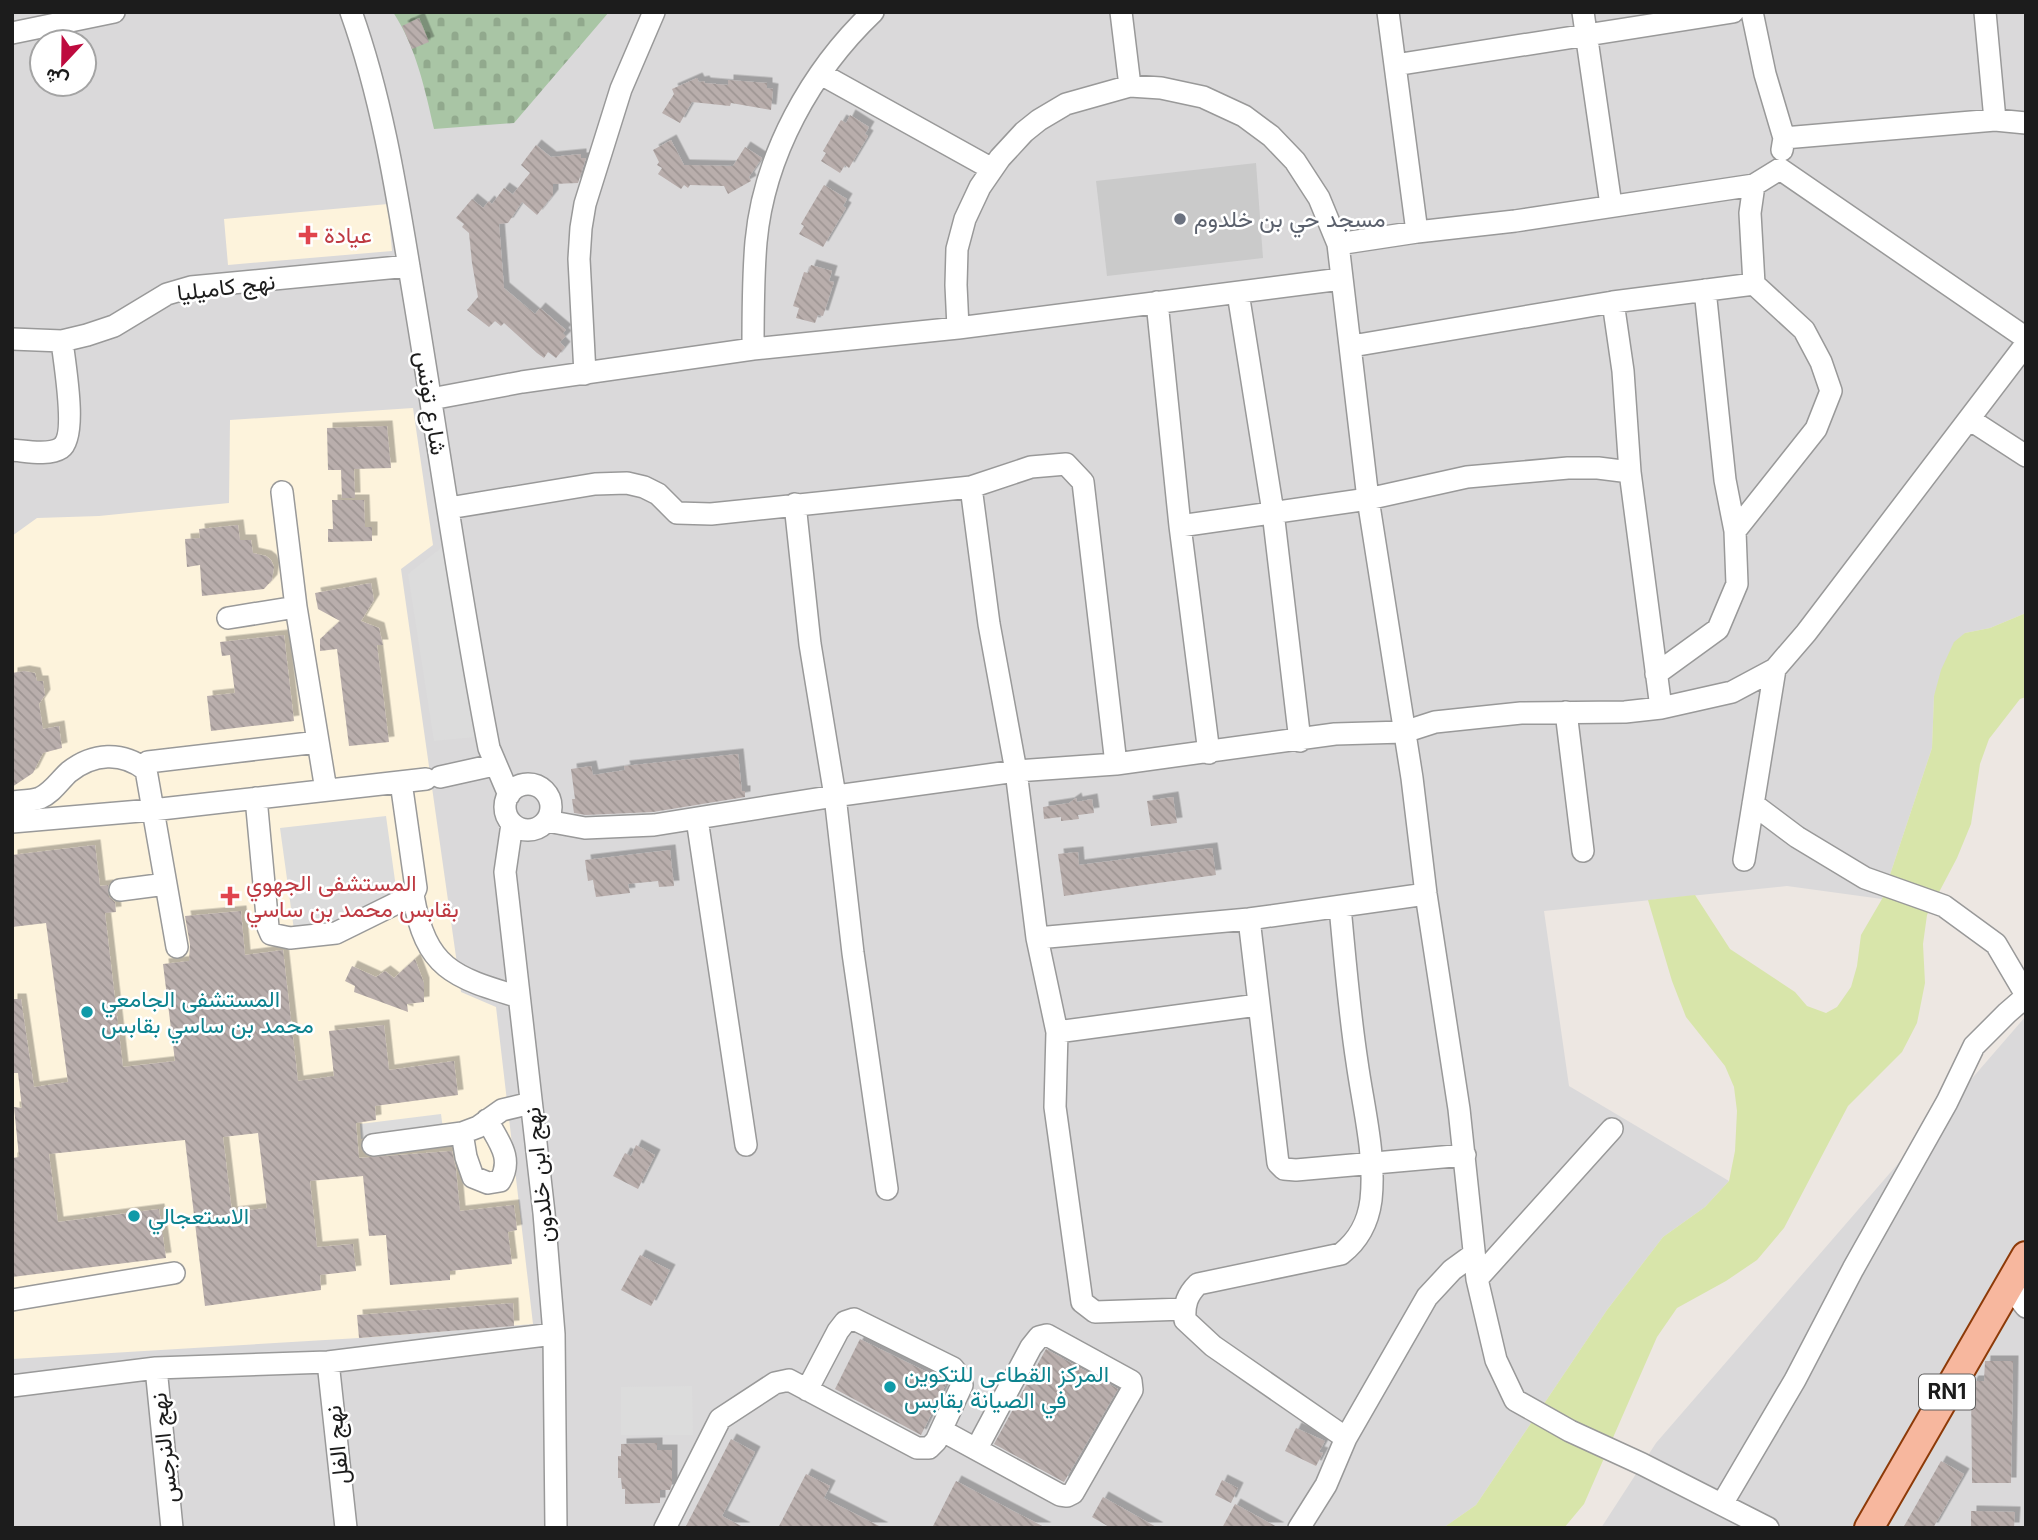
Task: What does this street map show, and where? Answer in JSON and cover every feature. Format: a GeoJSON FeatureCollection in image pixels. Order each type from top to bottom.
{"type":"FeatureCollection","features":[{"type":"Feature","properties":{"kind":"main road","name":"RN1"},"geometry":{"type":"LineString","coordinates":[[1868,1528],[2017,1297],[2026,1256]]}},
{"type":"Feature","properties":{"kind":"street"},"geometry":{"type":"LineString","coordinates":[[12,33],[79,15],[114,12]]}},
{"type":"Feature","properties":{"kind":"street","name":"شارع تونس"},"geometry":{"type":"LineString","coordinates":[[351,12],[368,61],[381,113],[409,266],[484,726],[494,765],[509,795]]}},
{"type":"Feature","properties":{"kind":"street"},"geometry":{"type":"LineString","coordinates":[[585,374],[579,259],[585,204],[621,89],[654,12]]}},
{"type":"Feature","properties":{"kind":"street"},"geometry":{"type":"LineString","coordinates":[[753,349],[756,240],[774,163],[805,97],[873,12]]}},
{"type":"Feature","properties":{"kind":"street"},"geometry":{"type":"LineString","coordinates":[[1121,12],[1130,86]]}},
{"type":"Feature","properties":{"kind":"street"},"geometry":{"type":"LineString","coordinates":[[1388,12],[1417,232]]}},
{"type":"Feature","properties":{"kind":"street"},"geometry":{"type":"LineString","coordinates":[[1583,12],[1611,205]]}},
{"type":"Feature","properties":{"kind":"street"},"geometry":{"type":"LineString","coordinates":[[1395,65],[1733,12]]}},
{"type":"Feature","properties":{"kind":"street"},"geometry":{"type":"LineString","coordinates":[[1752,12],[1765,74],[1784,138],[1780,169]]}},
{"type":"Feature","properties":{"kind":"street"},"geometry":{"type":"LineString","coordinates":[[1985,12],[1995,120]]}},
{"type":"Feature","properties":{"kind":"street"},"geometry":{"type":"LineString","coordinates":[[821,74],[992,169]]}},
{"type":"Feature","properties":{"kind":"street"},"geometry":{"type":"LineString","coordinates":[[958,328],[957,248],[965,219],[980,187],[1024,132],[1066,104],[1130,86],[1161,88],[1203,97],[1244,116],[1271,136],[1295,161],[1319,198],[1338,244],[1368,499],[1412,778],[1426,894],[1465,1155],[1477,1279],[1496,1360],[1515,1400],[1570,1431],[1722,1504],[1743,1523],[1768,1528]]}},
{"type":"Feature","properties":{"kind":"street"},"geometry":{"type":"LineString","coordinates":[[1784,138],[1995,120],[2026,123]]}},
{"type":"Feature","properties":{"kind":"street"},"geometry":{"type":"LineString","coordinates":[[1338,244],[1755,185],[1780,169]]}},
{"type":"Feature","properties":{"kind":"street"},"geometry":{"type":"LineString","coordinates":[[1780,169],[2026,338]]}},
{"type":"Feature","properties":{"kind":"street"},"geometry":{"type":"LineString","coordinates":[[1735,531],[1816,429],[1831,391],[1821,362],[1804,330],[1754,284],[1750,213],[1755,185]]}},
{"type":"Feature","properties":{"kind":"street","name":"نهج كاميليا"},"geometry":{"type":"LineString","coordinates":[[12,339],[62,341],[114,326],[167,294],[191,287],[409,266]]}},
{"type":"Feature","properties":{"kind":"street"},"geometry":{"type":"LineString","coordinates":[[431,399],[522,382],[753,349],[958,328],[1341,279]]}},
{"type":"Feature","properties":{"kind":"street"},"geometry":{"type":"LineString","coordinates":[[1352,346],[1613,302],[1754,284]]}},
{"type":"Feature","properties":{"kind":"street"},"geometry":{"type":"LineString","coordinates":[[1656,674],[1718,629],[1737,584],[1735,531],[1725,480],[1705,290]]}},
{"type":"Feature","properties":{"kind":"street"},"geometry":{"type":"LineString","coordinates":[[1238,293],[1273,512],[1300,741]]}},
{"type":"Feature","properties":{"kind":"street"},"geometry":{"type":"LineString","coordinates":[[1613,302],[1623,371],[1630,472],[1661,708]]}},
{"type":"Feature","properties":{"kind":"street"},"geometry":{"type":"LineString","coordinates":[[1157,303],[1180,526],[1209,753]]}},
{"type":"Feature","properties":{"kind":"street"},"geometry":{"type":"LineString","coordinates":[[12,450],[47,452],[59,450],[65,444],[68,435],[68,396],[62,341]]}},
{"type":"Feature","properties":{"kind":"street"},"geometry":{"type":"LineString","coordinates":[[547,821],[585,828],[654,825],[1016,771],[1116,764],[1300,741],[1335,734],[1404,732],[1435,722],[1521,713],[1625,712],[1661,708],[1732,692],[1775,669],[1840,590],[2026,344]]}},
{"type":"Feature","properties":{"kind":"street"},"geometry":{"type":"LineString","coordinates":[[1969,419],[2026,456]]}},
{"type":"Feature","properties":{"kind":"street"},"geometry":{"type":"LineString","coordinates":[[449,508],[595,484],[627,483],[658,494],[677,513],[711,513],[971,487],[1031,467],[1066,464],[1083,482],[1116,764]]}},
{"type":"Feature","properties":{"kind":"street"},"geometry":{"type":"LineString","coordinates":[[1180,526],[1368,499],[1467,477],[1568,468],[1630,472]]}},
{"type":"Feature","properties":{"kind":"street"},"geometry":{"type":"LineString","coordinates":[[971,487],[989,624],[1016,771],[1037,938],[1056,1032],[1055,1107],[1082,1302],[1095,1312],[1185,1309]]}},
{"type":"Feature","properties":{"kind":"street"},"geometry":{"type":"LineString","coordinates":[[282,492],[296,607],[326,790]]}},
{"type":"Feature","properties":{"kind":"street"},"geometry":{"type":"LineString","coordinates":[[795,504],[810,644],[835,796],[853,953],[887,1189]]}},
{"type":"Feature","properties":{"kind":"street"},"geometry":{"type":"LineString","coordinates":[[228,618],[296,607]]}},
{"type":"Feature","properties":{"kind":"street"},"geometry":{"type":"LineString","coordinates":[[1744,860],[1775,669]]}},
{"type":"Feature","properties":{"kind":"street"},"geometry":{"type":"LineString","coordinates":[[1566,712],[1583,851]]}},
{"type":"Feature","properties":{"kind":"street"},"geometry":{"type":"LineString","coordinates":[[177,947],[152,810],[146,770],[148,762],[318,742]]}},
{"type":"Feature","properties":{"kind":"street"},"geometry":{"type":"LineString","coordinates":[[12,802],[40,798],[70,771],[107,755],[135,761],[146,770]]}},
{"type":"Feature","properties":{"kind":"street"},"geometry":{"type":"LineString","coordinates":[[12,822],[152,810],[401,782],[494,765]]}},
{"type":"Feature","properties":{"kind":"street"},"geometry":{"type":"LineString","coordinates":[[401,782],[416,888],[413,895],[418,924],[424,939],[444,965],[467,981],[519,997]]}},
{"type":"Feature","properties":{"kind":"street"},"geometry":{"type":"LineString","coordinates":[[524,785],[541,788],[551,803],[551,813],[547,821],[541,827],[526,831],[512,824],[505,810],[509,795],[515,788],[524,785]]}},
{"type":"Feature","properties":{"kind":"street"},"geometry":{"type":"LineString","coordinates":[[256,799],[268,927],[271,934],[290,937],[336,933],[413,895]]}},
{"type":"Feature","properties":{"kind":"street"},"geometry":{"type":"LineString","coordinates":[[1722,1504],[1795,1380],[1853,1269],[1947,1102],[1973,1046],[2026,998],[1996,944],[1944,906],[1865,878],[1797,837],[1753,804]]}},
{"type":"Feature","properties":{"kind":"street"},"geometry":{"type":"LineString","coordinates":[[698,819],[746,1145]]}},
{"type":"Feature","properties":{"kind":"street","name":"نهج ابن خلدون"},"geometry":{"type":"LineString","coordinates":[[512,824],[505,872],[544,1213],[554,1334],[556,1528]]}},
{"type":"Feature","properties":{"kind":"street"},"geometry":{"type":"LineString","coordinates":[[120,890],[166,884]]}},
{"type":"Feature","properties":{"kind":"street"},"geometry":{"type":"LineString","coordinates":[[1037,938],[1248,919],[1426,894]]}},
{"type":"Feature","properties":{"kind":"street"},"geometry":{"type":"LineString","coordinates":[[1340,907],[1353,1036],[1371,1164],[1371,1200],[1365,1226],[1355,1243],[1341,1254],[1198,1284],[1188,1294],[1185,1320],[1213,1346],[1346,1438]]}},
{"type":"Feature","properties":{"kind":"street"},"geometry":{"type":"LineString","coordinates":[[1248,919],[1278,1163],[1284,1169],[1296,1170],[1465,1155]]}},
{"type":"Feature","properties":{"kind":"street"},"geometry":{"type":"LineString","coordinates":[[1056,1032],[1258,1004]]}},
{"type":"Feature","properties":{"kind":"street"},"geometry":{"type":"LineString","coordinates":[[373,1145],[462,1133],[478,1127],[502,1110],[531,1103]]}},
{"type":"Feature","properties":{"kind":"street"},"geometry":{"type":"LineString","coordinates":[[462,1133],[473,1177],[488,1182],[500,1181],[507,1166],[505,1153],[487,1120]]}},
{"type":"Feature","properties":{"kind":"street"},"geometry":{"type":"LineString","coordinates":[[1477,1279],[1612,1129]]}},
{"type":"Feature","properties":{"kind":"street"},"geometry":{"type":"LineString","coordinates":[[1299,1528],[1326,1485],[1346,1438],[1427,1297],[1452,1270],[1474,1254]]}},
{"type":"Feature","properties":{"kind":"street"},"geometry":{"type":"LineString","coordinates":[[12,1300],[174,1273]]}},
{"type":"Feature","properties":{"kind":"street"},"geometry":{"type":"LineString","coordinates":[[665,1528],[720,1419],[775,1383],[789,1380],[807,1390],[917,1448],[929,1448],[936,1441],[962,1385],[953,1368],[855,1319],[845,1322],[838,1331],[807,1390]]}},
{"type":"Feature","properties":{"kind":"street"},"geometry":{"type":"LineString","coordinates":[[12,1386],[156,1368],[328,1362],[554,1334]]}},
{"type":"Feature","properties":{"kind":"street"},"geometry":{"type":"LineString","coordinates":[[941,1430],[1060,1495],[1067,1496],[1073,1493],[1132,1390],[1131,1381],[1046,1335],[1039,1337],[1031,1347],[978,1448]]}},
{"type":"Feature","properties":{"kind":"street","name":"نهج الفل"},"geometry":{"type":"LineString","coordinates":[[328,1362],[346,1528]]}},
{"type":"Feature","properties":{"kind":"street","name":"نهج النرجس"},"geometry":{"type":"LineString","coordinates":[[156,1368],[172,1528]]}},
{"type":"Feature","properties":{"kind":"shaded area"},"geometry":{"type":"Polygon","coordinates":[[[12,12],[2026,12],[2026,613],[1990,628],[1965,633],[1934,696],[1932,748],[1882,899],[1787,886],[1544,911],[1569,1086],[1729,1181],[1705,1207],[1663,1237],[1607,1310],[1476,1505],[1443,1528],[12,1528],[12,12]]]}},
{"type":"Feature","properties":{"kind":"shaded area","name":"مسجد حي بن خلدوم"},"geometry":{"type":"Polygon","coordinates":[[[1256,163],[1263,258],[1107,276],[1096,181],[1256,163]]]}},
{"type":"Feature","properties":{"kind":"shaded area","name":"عيادة"},"geometry":{"type":"Polygon","coordinates":[[[388,204],[392,251],[228,265],[224,219],[388,204]]]}},
{"type":"Feature","properties":{"kind":"shaded area","name":"المستشفى الجهوي بقابس محمد بن ساسي"},"geometry":{"type":"Polygon","coordinates":[[[413,408],[433,545],[401,569],[461,992],[496,1007],[533,1324],[359,1338],[12,1359],[12,536],[37,518],[99,516],[229,503],[230,420],[413,408]]]}},
{"type":"Feature","properties":{"kind":"shaded area"},"geometry":{"type":"Polygon","coordinates":[[[450,541],[475,737],[434,741],[408,574],[450,541]]]}},
{"type":"Feature","properties":{"kind":"shaded area"},"geometry":{"type":"Polygon","coordinates":[[[386,816],[397,895],[339,924],[294,930],[280,828],[386,816]]]}},
{"type":"Feature","properties":{"kind":"shaded area"},"geometry":{"type":"Polygon","coordinates":[[[2026,1016],[2026,1528],[1601,1528],[1656,1443],[2026,1016]]]}},
{"type":"Feature","properties":{"kind":"shaded area"},"geometry":{"type":"Polygon","coordinates":[[[441,1114],[443,1129],[361,1139],[360,1124],[441,1114]]]}},
{"type":"Feature","properties":{"kind":"shaded area"},"geometry":{"type":"Polygon","coordinates":[[[692,1386],[693,1435],[621,1435],[621,1387],[692,1386]]]}},
{"type":"Feature","properties":{"kind":"green space"},"geometry":{"type":"Polygon","coordinates":[[[393,12],[609,12],[514,123],[434,129],[414,54],[393,12]]]}},
{"type":"Feature","properties":{"kind":"green space"},"geometry":{"type":"Polygon","coordinates":[[[2026,613],[2026,697],[2020,699],[1989,739],[1980,764],[1971,824],[1957,858],[1927,915],[1923,944],[1925,983],[1917,1023],[1902,1052],[1848,1106],[1784,1228],[1757,1260],[1677,1308],[1657,1337],[1584,1504],[1564,1528],[1443,1528],[1476,1505],[1607,1310],[1663,1237],[1705,1207],[1729,1181],[1735,1151],[1737,1111],[1734,1087],[1725,1066],[1686,1017],[1672,981],[1648,900],[1695,895],[1730,949],[1795,992],[1807,1006],[1826,1013],[1837,1007],[1851,987],[1861,935],[1882,899],[1932,748],[1934,696],[1941,670],[1954,642],[1965,633],[1990,628],[2026,613]]]}},
{"type":"Feature","properties":{"kind":"building"},"geometry":{"type":"Polygon","coordinates":[[[419,18],[429,42],[412,49],[402,26],[419,18]]]}},
{"type":"Feature","properties":{"kind":"building"},"geometry":{"type":"Polygon","coordinates":[[[697,78],[699,82],[728,85],[728,80],[767,83],[767,88],[773,89],[771,110],[731,103],[730,106],[692,102],[680,123],[662,113],[674,94],[672,89],[697,78]]]}},
{"type":"Feature","properties":{"kind":"building"},"geometry":{"type":"Polygon","coordinates":[[[850,115],[869,127],[865,134],[868,136],[849,168],[845,165],[840,173],[821,161],[826,153],[823,151],[841,120],[846,123],[850,115]]]}},
{"type":"Feature","properties":{"kind":"building"},"geometry":{"type":"Polygon","coordinates":[[[671,140],[684,165],[733,166],[745,147],[762,158],[749,177],[751,181],[728,194],[724,186],[690,185],[688,188],[684,185],[681,189],[658,174],[662,168],[657,165],[659,162],[653,150],[671,140]]]}},
{"type":"Feature","properties":{"kind":"building"},"geometry":{"type":"Polygon","coordinates":[[[536,145],[551,157],[581,154],[581,158],[586,158],[578,183],[553,184],[553,195],[537,215],[522,202],[508,223],[499,224],[504,288],[535,314],[540,308],[566,330],[563,333],[566,336],[560,342],[565,347],[556,358],[548,352],[544,358],[504,323],[501,326],[495,321],[489,327],[467,310],[478,297],[469,233],[462,227],[464,224],[456,218],[472,199],[483,208],[489,201],[492,204],[504,188],[518,198],[513,194],[530,173],[521,165],[536,145]]]}},
{"type":"Feature","properties":{"kind":"building"},"geometry":{"type":"Polygon","coordinates":[[[824,185],[847,199],[843,206],[846,208],[823,247],[799,234],[804,226],[801,224],[824,185]]]}},
{"type":"Feature","properties":{"kind":"building"},"geometry":{"type":"Polygon","coordinates":[[[811,265],[832,271],[829,281],[834,282],[823,316],[818,315],[815,323],[796,318],[799,308],[793,306],[804,272],[808,273],[811,265]]]}},
{"type":"Feature","properties":{"kind":"building"},"geometry":{"type":"Polygon","coordinates":[[[387,426],[391,468],[354,469],[355,498],[342,498],[341,470],[328,470],[327,428],[387,426]]]}},
{"type":"Feature","properties":{"kind":"building"},"geometry":{"type":"Polygon","coordinates":[[[332,500],[364,500],[365,527],[372,527],[372,541],[328,542],[328,529],[333,529],[332,500]]]}},
{"type":"Feature","properties":{"kind":"building"},"geometry":{"type":"Polygon","coordinates":[[[238,525],[240,540],[251,540],[253,553],[271,560],[274,567],[272,580],[264,589],[202,596],[200,565],[187,567],[185,539],[200,538],[199,529],[238,525]]]}},
{"type":"Feature","properties":{"kind":"building"},"geometry":{"type":"Polygon","coordinates":[[[371,583],[374,600],[361,621],[379,628],[383,645],[377,645],[389,742],[349,746],[337,649],[320,651],[320,639],[340,621],[318,609],[315,593],[371,583]]]}},
{"type":"Feature","properties":{"kind":"building"},"geometry":{"type":"Polygon","coordinates":[[[284,635],[294,721],[211,731],[207,696],[235,693],[230,655],[222,656],[220,642],[284,635]]]}},
{"type":"Feature","properties":{"kind":"building"},"geometry":{"type":"Polygon","coordinates":[[[12,673],[35,673],[37,681],[43,681],[45,695],[39,704],[43,729],[59,726],[62,748],[43,753],[33,773],[12,787],[12,673]]]}},
{"type":"Feature","properties":{"kind":"building"},"geometry":{"type":"Polygon","coordinates":[[[738,754],[745,797],[653,812],[586,815],[574,813],[571,769],[591,766],[593,775],[625,770],[624,766],[738,754]]]}},
{"type":"Feature","properties":{"kind":"building"},"geometry":{"type":"Polygon","coordinates":[[[1173,797],[1177,823],[1151,826],[1147,801],[1173,797]]]}},
{"type":"Feature","properties":{"kind":"building"},"geometry":{"type":"Polygon","coordinates":[[[1076,798],[1077,802],[1092,799],[1094,813],[1078,815],[1079,819],[1044,819],[1043,807],[1069,803],[1076,798]]]}},
{"type":"Feature","properties":{"kind":"building"},"geometry":{"type":"Polygon","coordinates":[[[95,845],[100,886],[108,885],[109,897],[115,902],[116,912],[105,913],[123,1067],[175,1061],[163,964],[189,961],[190,945],[185,916],[241,911],[245,955],[283,950],[298,1081],[334,1076],[329,1031],[384,1025],[389,1070],[454,1061],[458,1095],[375,1106],[376,1120],[356,1123],[359,1158],[452,1151],[460,1211],[514,1205],[517,1230],[508,1232],[512,1264],[450,1271],[450,1280],[390,1285],[386,1235],[369,1236],[363,1176],[310,1181],[317,1247],[353,1244],[356,1271],[320,1275],[321,1290],[205,1306],[185,1140],[49,1154],[58,1222],[159,1209],[166,1258],[12,1277],[12,1158],[19,1157],[14,1107],[22,1108],[18,1073],[12,1073],[12,999],[21,999],[34,1087],[68,1082],[46,923],[12,927],[12,855],[95,845]],[[258,1133],[223,1137],[232,1212],[267,1208],[258,1133]]]}},
{"type":"Feature","properties":{"kind":"building"},"geometry":{"type":"Polygon","coordinates":[[[1212,848],[1216,875],[1064,896],[1058,854],[1078,852],[1079,865],[1212,848]]]}},
{"type":"Feature","properties":{"kind":"building"},"geometry":{"type":"Polygon","coordinates":[[[670,850],[674,886],[659,887],[658,881],[628,884],[630,893],[596,897],[593,880],[588,881],[585,860],[670,850]]]}},
{"type":"Feature","properties":{"kind":"building"},"geometry":{"type":"Polygon","coordinates":[[[415,959],[424,983],[424,1002],[407,1004],[408,1012],[354,992],[355,986],[345,981],[352,966],[376,977],[385,971],[394,978],[415,959]]]}},
{"type":"Feature","properties":{"kind":"building"},"geometry":{"type":"Polygon","coordinates":[[[636,1145],[655,1155],[638,1189],[613,1176],[625,1153],[631,1156],[636,1145]]]}},
{"type":"Feature","properties":{"kind":"building"},"geometry":{"type":"Polygon","coordinates":[[[640,1255],[670,1270],[651,1306],[621,1290],[640,1255]]]}},
{"type":"Feature","properties":{"kind":"building"},"geometry":{"type":"Polygon","coordinates":[[[513,1303],[514,1326],[359,1338],[357,1315],[513,1303]]]}},
{"type":"Feature","properties":{"kind":"building","name":"المركز القطاعى للتكوين في الصيانة بقابس"},"geometry":{"type":"Polygon","coordinates":[[[860,1339],[947,1382],[921,1435],[835,1389],[860,1339]]]}},
{"type":"Feature","properties":{"kind":"building"},"geometry":{"type":"Polygon","coordinates":[[[1046,1349],[1118,1389],[1064,1482],[994,1444],[1046,1349]]]}},
{"type":"Feature","properties":{"kind":"building"},"geometry":{"type":"Polygon","coordinates":[[[1985,1361],[2013,1361],[2011,1483],[1972,1483],[1971,1384],[1973,1381],[1984,1381],[1985,1361]]]}},
{"type":"Feature","properties":{"kind":"building"},"geometry":{"type":"Polygon","coordinates":[[[1296,1428],[1325,1441],[1319,1452],[1323,1453],[1316,1466],[1285,1451],[1296,1428]]]}},
{"type":"Feature","properties":{"kind":"building"},"geometry":{"type":"Polygon","coordinates":[[[731,1439],[755,1452],[722,1516],[745,1528],[685,1528],[731,1439]]]}},
{"type":"Feature","properties":{"kind":"building"},"geometry":{"type":"Polygon","coordinates":[[[657,1443],[657,1450],[672,1450],[670,1490],[660,1490],[660,1503],[625,1504],[625,1489],[622,1489],[621,1478],[618,1478],[621,1444],[657,1443]]]}},
{"type":"Feature","properties":{"kind":"building"},"geometry":{"type":"Polygon","coordinates":[[[1941,1461],[1964,1474],[1933,1528],[1903,1528],[1941,1461]]]}},
{"type":"Feature","properties":{"kind":"building"},"geometry":{"type":"Polygon","coordinates":[[[806,1474],[830,1486],[824,1498],[883,1528],[778,1528],[806,1474]]]}},
{"type":"Feature","properties":{"kind":"building"},"geometry":{"type":"Polygon","coordinates":[[[1222,1480],[1238,1488],[1231,1503],[1215,1495],[1222,1480]]]}},
{"type":"Feature","properties":{"kind":"building","name":"المركز القطاعى للتكوين في الصيانة بقابس"},"geometry":{"type":"Polygon","coordinates":[[[956,1481],[1046,1528],[932,1528],[956,1481]]]}},
{"type":"Feature","properties":{"kind":"building"},"geometry":{"type":"Polygon","coordinates":[[[1103,1497],[1158,1528],[1111,1528],[1092,1517],[1103,1497]]]}},
{"type":"Feature","properties":{"kind":"building"},"geometry":{"type":"Polygon","coordinates":[[[1235,1504],[1279,1528],[1222,1528],[1235,1504]]]}},
{"type":"Feature","properties":{"kind":"building"},"geometry":{"type":"Polygon","coordinates":[[[1971,1511],[2015,1512],[2014,1528],[1971,1528],[1971,1511]]]}},
{"type":"Feature","properties":{"kind":"place","name":"مسجد حي بن خلدوم"},"geometry":{"type":"Point","coordinates":[1180,219]}},
{"type":"Feature","properties":{"kind":"place","name":"عيادة"},"geometry":{"type":"Point","coordinates":[308,235]}},
{"type":"Feature","properties":{"kind":"place","name":"المستشفى الجهوي بقابس محمد بن ساسي"},"geometry":{"type":"Point","coordinates":[230,896]}},
{"type":"Feature","properties":{"kind":"place","name":"المستشفى الجامعي محمد بن ساسي بقابس"},"geometry":{"type":"Point","coordinates":[87,1012]}},
{"type":"Feature","properties":{"kind":"place","name":"الاستعجالي"},"geometry":{"type":"Point","coordinates":[134,1216]}},
{"type":"Feature","properties":{"kind":"place","name":"المركز القطاعى للتكوين في الصيانة بقابس"},"geometry":{"type":"Point","coordinates":[890,1387]}}]}
